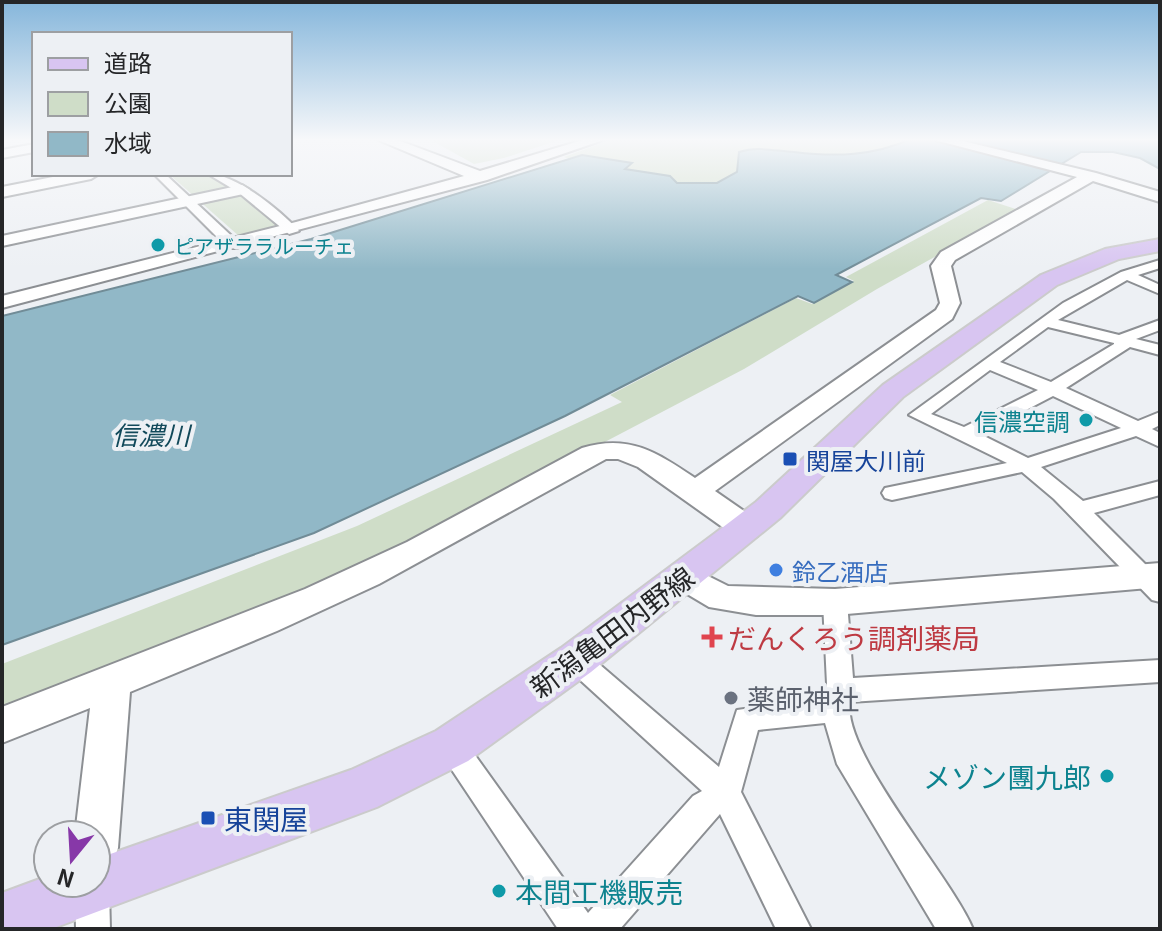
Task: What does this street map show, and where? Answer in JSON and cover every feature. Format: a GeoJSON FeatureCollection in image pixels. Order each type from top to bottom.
{"type":"FeatureCollection","features":[{"type":"Feature","properties":{"kind":"main road","name":"新潟亀田内野線"},"geometry":{"type":"LineString","coordinates":[[112,880],[360,790],[452,746],[576,660],[746,528],[893,391],[1049,280],[1113,254],[1159,260]]}},
{"type":"Feature","properties":{"kind":"main road","name":"新潟亀田内野線"},"geometry":{"type":"LineString","coordinates":[[2,920],[60,899]]}},
{"type":"Feature","properties":{"kind":"street"},"geometry":{"type":"LineString","coordinates":[[2,192],[49,182]]}},
{"type":"Feature","properties":{"kind":"street"},"geometry":{"type":"LineString","coordinates":[[168,182],[233,245]]}},
{"type":"Feature","properties":{"kind":"street"},"geometry":{"type":"LineString","coordinates":[[228,182],[293,231]]}},
{"type":"Feature","properties":{"kind":"street"},"geometry":{"type":"LineString","coordinates":[[2,302],[293,231],[463,182]]}},
{"type":"Feature","properties":{"kind":"street"},"geometry":{"type":"LineString","coordinates":[[693,493],[944,314],[950,303],[941,266],[948,256],[1079,182]]}},
{"type":"Feature","properties":{"kind":"street"},"geometry":{"type":"LineString","coordinates":[[1112,182],[1160,197]]}},
{"type":"Feature","properties":{"kind":"street"},"geometry":{"type":"LineString","coordinates":[[2,241],[242,190]]}},
{"type":"Feature","properties":{"kind":"street"},"geometry":{"type":"LineString","coordinates":[[1154,581],[1080,509],[1026,465],[966,434],[918,415],[1047,322],[1126,275],[1159,260]]}},
{"type":"Feature","properties":{"kind":"street"},"geometry":{"type":"LineString","coordinates":[[1126,275],[1160,290]]}},
{"type":"Feature","properties":{"kind":"street"},"geometry":{"type":"LineString","coordinates":[[1047,322],[1160,350]]}},
{"type":"Feature","properties":{"kind":"street"},"geometry":{"type":"LineString","coordinates":[[1120,340],[1160,325]]}},
{"type":"Feature","properties":{"kind":"street"},"geometry":{"type":"LineString","coordinates":[[966,434],[1053,389],[1123,345],[1120,340]]}},
{"type":"Feature","properties":{"kind":"street"},"geometry":{"type":"LineString","coordinates":[[990,364],[1053,389],[1160,441]]}},
{"type":"Feature","properties":{"kind":"street"},"geometry":{"type":"LineString","coordinates":[[892,493],[1026,465],[1137,429],[1160,418]]}},
{"type":"Feature","properties":{"kind":"street"},"geometry":{"type":"LineString","coordinates":[[2,725],[229,635],[416,551],[594,454],[605,451],[632,453],[746,528]]}},
{"type":"Feature","properties":{"kind":"street"},"geometry":{"type":"LineString","coordinates":[[1080,509],[1160,488]]}},
{"type":"Feature","properties":{"kind":"street"},"geometry":{"type":"LineString","coordinates":[[684,576],[706,592],[739,602],[835,602],[1154,581]]}},
{"type":"Feature","properties":{"kind":"street"},"geometry":{"type":"LineString","coordinates":[[835,602],[837,700],[847,754],[956,929]]}},
{"type":"Feature","properties":{"kind":"street"},"geometry":{"type":"LineString","coordinates":[[576,660],[726,793],[794,929]]}},
{"type":"Feature","properties":{"kind":"street"},"geometry":{"type":"LineString","coordinates":[[597,929],[704,807],[726,793],[747,719],[837,700],[1160,671]]}},
{"type":"Feature","properties":{"kind":"street"},"geometry":{"type":"LineString","coordinates":[[99,819],[112,682]]}},
{"type":"Feature","properties":{"kind":"street"},"geometry":{"type":"LineString","coordinates":[[452,746],[578,929]]}},
{"type":"Feature","properties":{"kind":"green space"},"geometry":{"type":"Polygon","coordinates":[[[179,182],[224,182],[281,227],[240,237],[179,182]]]}},
{"type":"Feature","properties":{"kind":"green space"},"geometry":{"type":"Polygon","coordinates":[[[988,200],[1019,210],[877,289],[744,369],[397,551],[2,713],[2,664],[357,526],[622,402],[610,395],[796,298],[812,304],[854,281],[846,277],[988,200]]]}},
{"type":"Feature","properties":{"kind":"water","name":"信濃川"},"geometry":{"type":"Polygon","coordinates":[[[493,182],[1031,182],[1001,201],[981,198],[836,275],[852,282],[814,303],[798,296],[565,416],[314,533],[2,645],[2,316],[311,239],[493,182]]]}},
{"type":"Feature","properties":{"kind":"place","name":"ピアザララルーチェ"},"geometry":{"type":"Point","coordinates":[158,245]}},
{"type":"Feature","properties":{"kind":"place","name":"信濃空調"},"geometry":{"type":"Point","coordinates":[1086,420]}},
{"type":"Feature","properties":{"kind":"place","name":"関屋大川前"},"geometry":{"type":"Point","coordinates":[790,459]}},
{"type":"Feature","properties":{"kind":"place","name":"鈴乙酒店"},"geometry":{"type":"Point","coordinates":[776,570]}},
{"type":"Feature","properties":{"kind":"place","name":"だんくろう調剤薬局"},"geometry":{"type":"Point","coordinates":[712,637]}},
{"type":"Feature","properties":{"kind":"place","name":"薬師神社"},"geometry":{"type":"Point","coordinates":[731,698]}},
{"type":"Feature","properties":{"kind":"place","name":"メゾン團九郎"},"geometry":{"type":"Point","coordinates":[1107,776]}},
{"type":"Feature","properties":{"kind":"place","name":"東関屋"},"geometry":{"type":"Point","coordinates":[208,818]}},
{"type":"Feature","properties":{"kind":"place","name":"本間工機販売"},"geometry":{"type":"Point","coordinates":[499,891]}}]}
